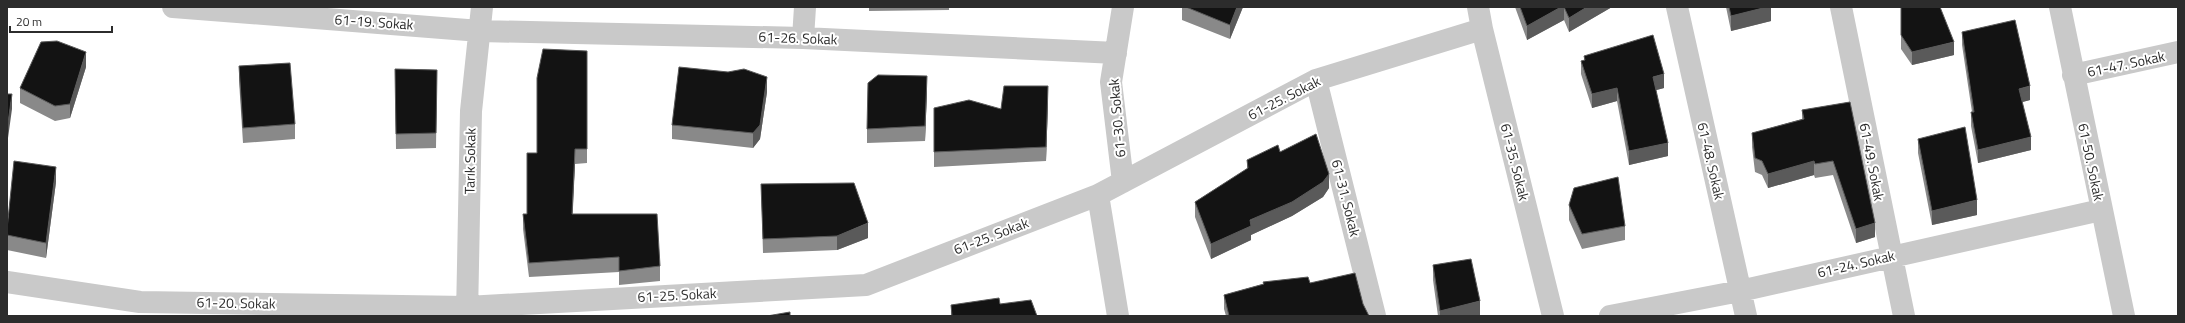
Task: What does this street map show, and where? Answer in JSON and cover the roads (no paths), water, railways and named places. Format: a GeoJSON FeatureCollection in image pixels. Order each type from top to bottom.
{"type":"FeatureCollection","features":[{"type":"Feature","properties":{"kind":"street","name":"61-19. Sokak"},"geometry":{"type":"LineString","coordinates":[[173,7],[202,8],[480,31]]}},
{"type":"Feature","properties":{"kind":"street","name":"Tarık Sokak"},"geometry":{"type":"LineString","coordinates":[[467,312],[471,111],[482,7]]}},
{"type":"Feature","properties":{"kind":"street"},"geometry":{"type":"LineString","coordinates":[[803,38],[805,7]]}},
{"type":"Feature","properties":{"kind":"street","name":"61-30. Sokak"},"geometry":{"type":"LineString","coordinates":[[1123,7],[1111,82],[1123,182]]}},
{"type":"Feature","properties":{"kind":"street","name":"61-35. Sokak"},"geometry":{"type":"LineString","coordinates":[[1478,7],[1482,29],[1553,316]]}},
{"type":"Feature","properties":{"kind":"street","name":"61-48. Sokak"},"geometry":{"type":"LineString","coordinates":[[1677,7],[1746,316]]}},
{"type":"Feature","properties":{"kind":"street","name":"61-49. Sokak"},"geometry":{"type":"LineString","coordinates":[[1841,7],[1904,316]]}},
{"type":"Feature","properties":{"kind":"street","name":"61-50. Sokak"},"geometry":{"type":"LineString","coordinates":[[2060,7],[2124,316]]}},
{"type":"Feature","properties":{"kind":"street","name":"61-25. Sokak"},"geometry":{"type":"LineString","coordinates":[[467,312],[866,285],[1098,195],[1316,80],[1482,29]]}},
{"type":"Feature","properties":{"kind":"street","name":"61-26. Sokak"},"geometry":{"type":"LineString","coordinates":[[480,31],[803,38],[1116,53]]}},
{"type":"Feature","properties":{"kind":"street","name":"61-47. Sokak"},"geometry":{"type":"LineString","coordinates":[[2073,75],[2178,52]]}},
{"type":"Feature","properties":{"kind":"street","name":"61-31. Sokak"},"geometry":{"type":"LineString","coordinates":[[1316,80],[1375,316]]}},
{"type":"Feature","properties":{"kind":"street"},"geometry":{"type":"LineString","coordinates":[[1098,195],[1118,316]]}},
{"type":"Feature","properties":{"kind":"street","name":"61-24. Sokak"},"geometry":{"type":"LineString","coordinates":[[1610,316],[1740,290],[2101,210]]}},
{"type":"Feature","properties":{"kind":"street","name":"61-20. Sokak"},"geometry":{"type":"LineString","coordinates":[[7,282],[138,309],[467,312]]}}]}
